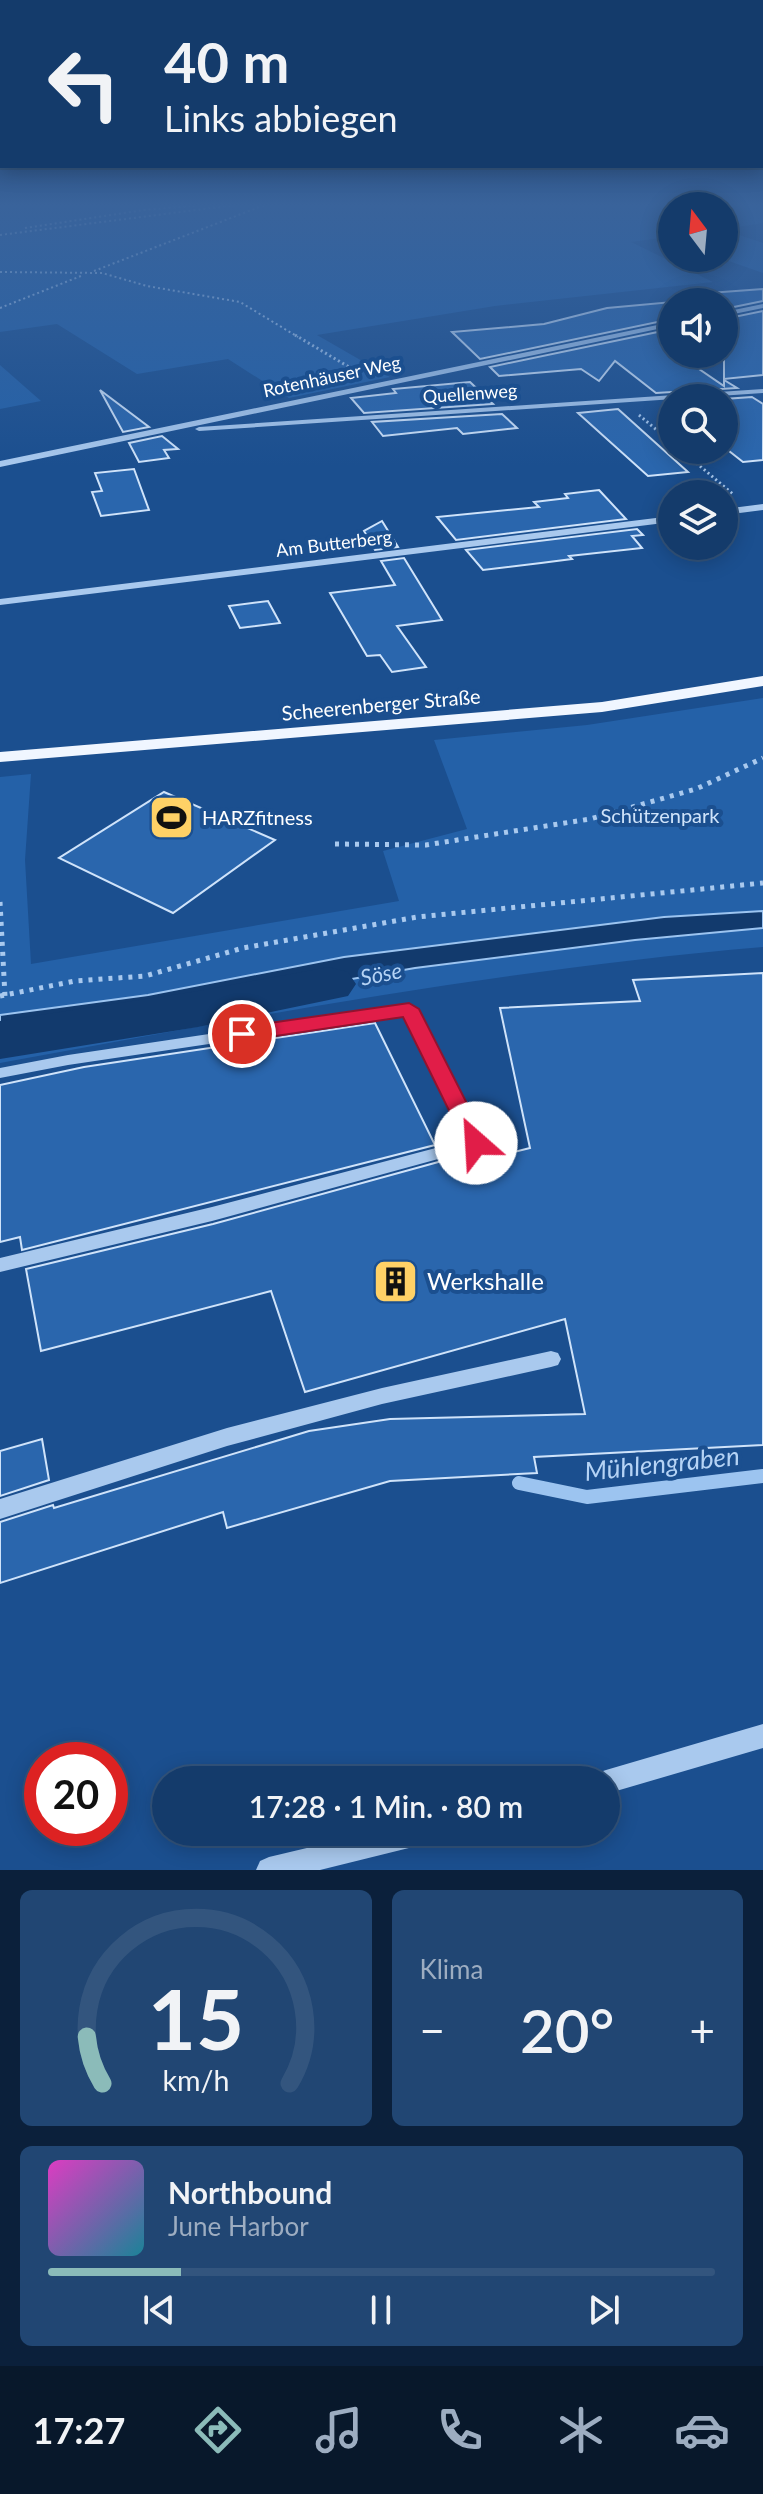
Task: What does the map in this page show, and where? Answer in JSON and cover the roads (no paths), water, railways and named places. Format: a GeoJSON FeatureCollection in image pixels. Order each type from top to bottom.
{"type":"FeatureCollection","features":[{"type":"Feature","properties":{"kind":"main road","name":"Scheerenberger Straße"},"geometry":{"type":"LineString","coordinates":[[0,757],[549,712],[763,681]]}},
{"type":"Feature","properties":{"kind":"street"},"geometry":{"type":"LineString","coordinates":[[738,311],[763,306]]}},
{"type":"Feature","properties":{"kind":"street","name":"Rotenhäuser Weg"},"geometry":{"type":"LineString","coordinates":[[0,464],[658,327]]}},
{"type":"Feature","properties":{"kind":"street","name":"Quellenweg"},"geometry":{"type":"LineString","coordinates":[[179,426],[198,429],[763,391]]}},
{"type":"Feature","properties":{"kind":"street"},"geometry":{"type":"LineString","coordinates":[[738,510],[763,507]]}},
{"type":"Feature","properties":{"kind":"street","name":"Am Butterberg"},"geometry":{"type":"LineString","coordinates":[[0,602],[658,521]]}},
{"type":"Feature","properties":{"kind":"street"},"geometry":{"type":"LineString","coordinates":[[0,1073],[409,1009],[476,1143],[212,1214],[0,1265]]}},
{"type":"Feature","properties":{"kind":"street"},"geometry":{"type":"LineString","coordinates":[[0,1509],[227,1437],[382,1396],[551,1359]]}},
{"type":"Feature","properties":{"kind":"street"},"geometry":{"type":"LineString","coordinates":[[620,1778],[763,1736]]}},
{"type":"Feature","properties":{"kind":"street"},"geometry":{"type":"LineString","coordinates":[[269,1870],[368,1846]]}},
{"type":"Feature","properties":{"kind":"waterway","name":"Söse"},"geometry":{"type":"LineString","coordinates":[[0,1040],[198,1009],[329,984]]}},
{"type":"Feature","properties":{"kind":"waterway","name":"Mühlengraben"},"geometry":{"type":"LineString","coordinates":[[519,1483],[587,1497],[763,1476]]}},
{"type":"Feature","properties":{"kind":"place","name":"HARZfitness"},"geometry":{"type":"Point","coordinates":[171,818]}},
{"type":"Feature","properties":{"kind":"place","name":"Werkshalle"},"geometry":{"type":"Point","coordinates":[396,1282]}},
{"type":"Feature","properties":{"kind":"park label","name":"Schützenpark"},"geometry":{"type":"Point","coordinates":[660,816]}}]}
